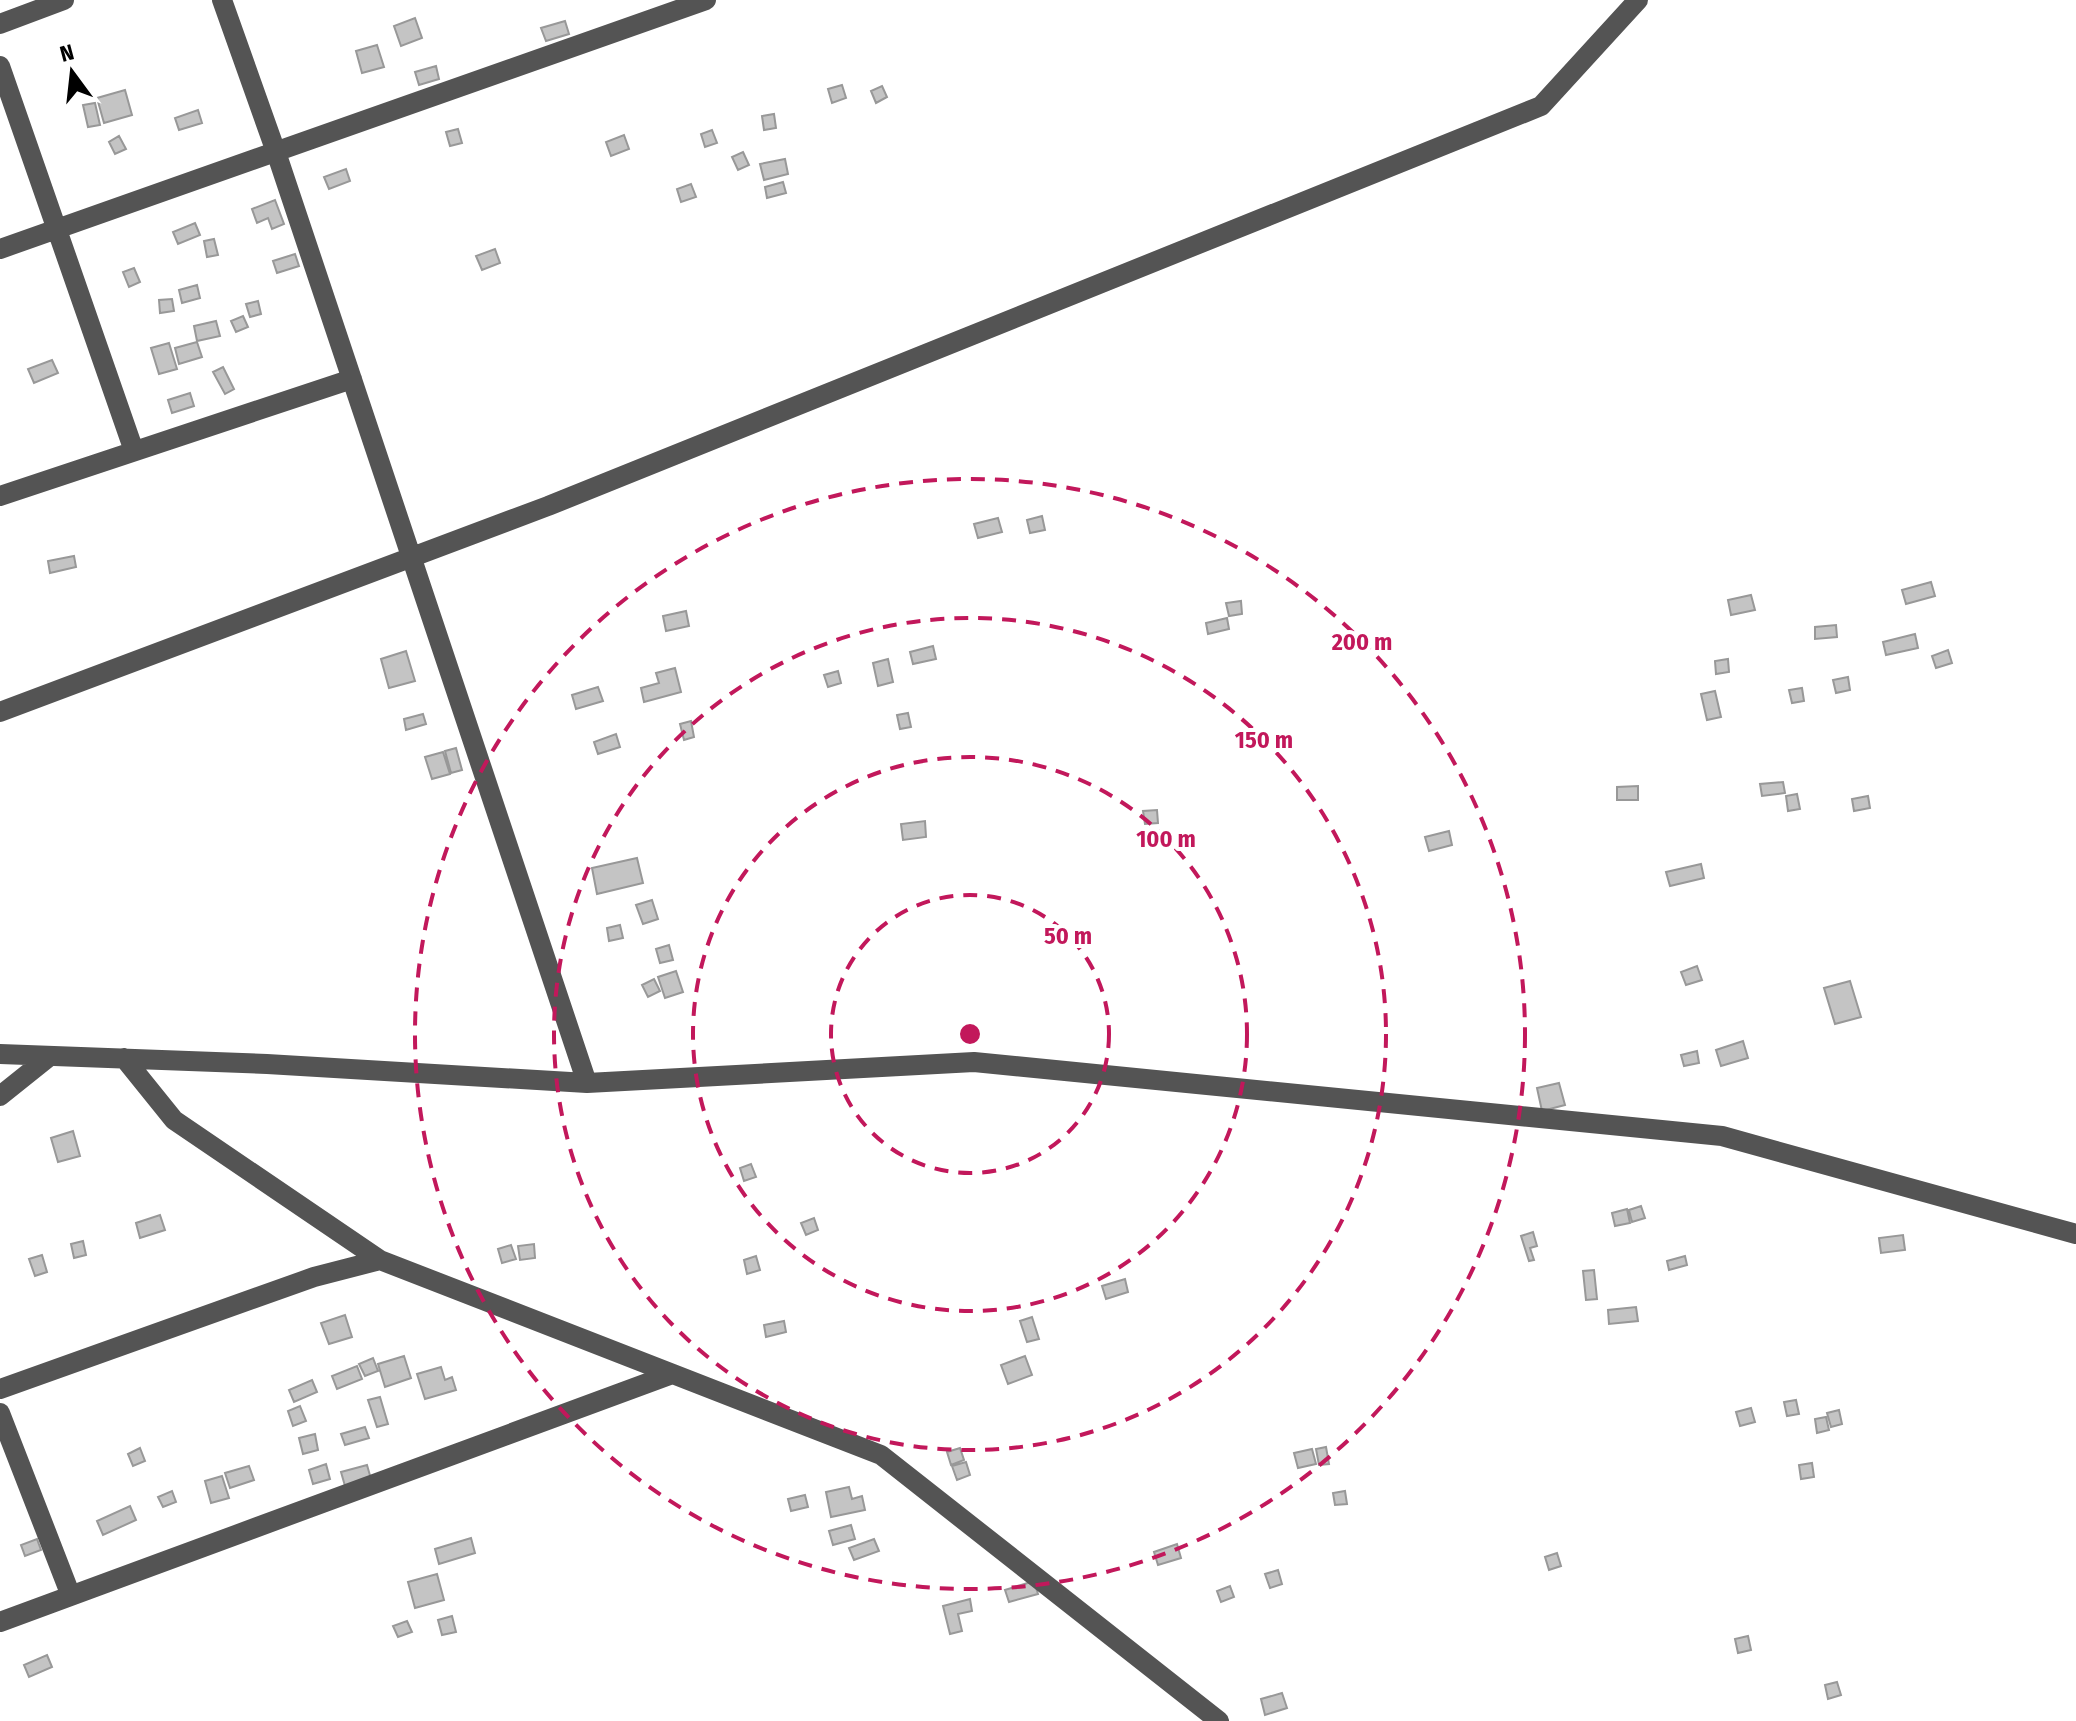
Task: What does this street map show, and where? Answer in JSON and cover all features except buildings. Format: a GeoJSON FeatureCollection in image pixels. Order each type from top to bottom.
{"type":"FeatureCollection","features":[{"type":"Feature","properties":{"kind":"street"},"geometry":{"type":"LineString","coordinates":[[0,24],[64,0]]}},
{"type":"Feature","properties":{"kind":"street"},"geometry":{"type":"LineString","coordinates":[[222,0],[276,152],[587,1083]]}},
{"type":"Feature","properties":{"kind":"street"},"geometry":{"type":"LineString","coordinates":[[0,249],[706,0]]}},
{"type":"Feature","properties":{"kind":"street"},"geometry":{"type":"LineString","coordinates":[[0,712],[563,500],[1541,106],[1638,0]]}},
{"type":"Feature","properties":{"kind":"street"},"geometry":{"type":"LineString","coordinates":[[0,66],[134,451]]}},
{"type":"Feature","properties":{"kind":"street"},"geometry":{"type":"LineString","coordinates":[[0,496],[352,379]]}},
{"type":"Feature","properties":{"kind":"street"},"geometry":{"type":"LineString","coordinates":[[0,1054],[282,1065],[587,1083],[974,1062],[1722,1136],[2076,1234]]}},
{"type":"Feature","properties":{"kind":"street"},"geometry":{"type":"LineString","coordinates":[[0,1096],[50,1056]]}},
{"type":"Feature","properties":{"kind":"street"},"geometry":{"type":"LineString","coordinates":[[124,1058],[174,1120],[380,1260],[881,1455],[1219,1721]]}},
{"type":"Feature","properties":{"kind":"street"},"geometry":{"type":"LineString","coordinates":[[0,1389],[314,1277],[380,1260]]}},
{"type":"Feature","properties":{"kind":"street"},"geometry":{"type":"LineString","coordinates":[[0,1622],[672,1374]]}},
{"type":"Feature","properties":{"kind":"street"},"geometry":{"type":"LineString","coordinates":[[0,1413],[71,1596]]}}]}
